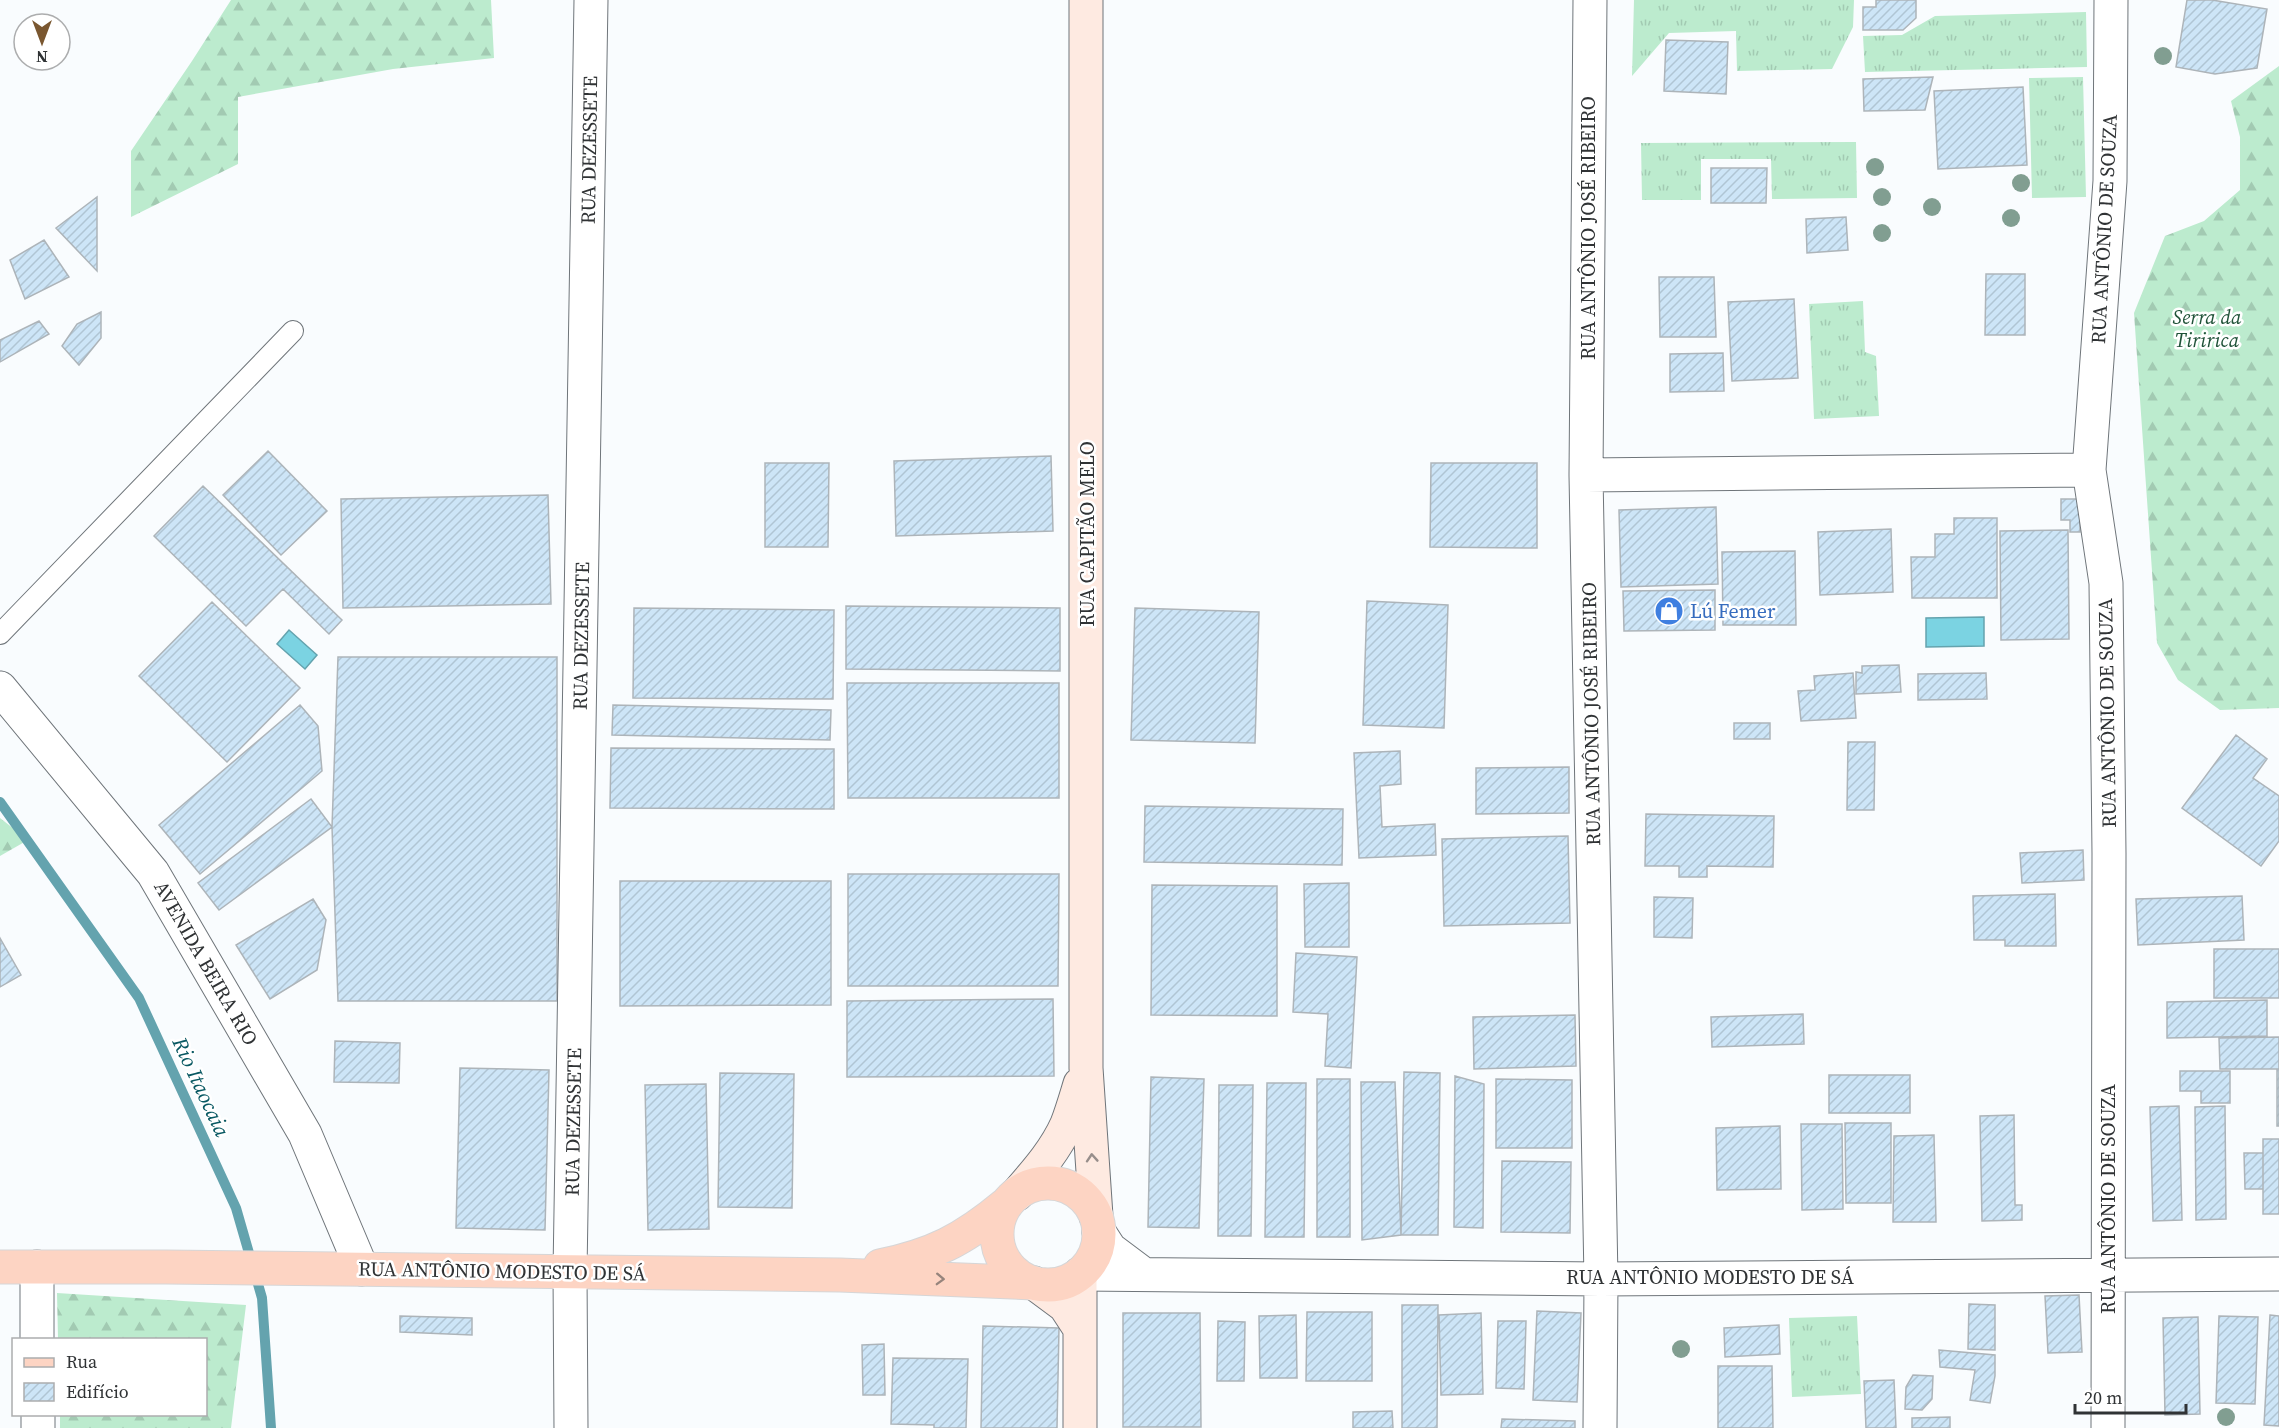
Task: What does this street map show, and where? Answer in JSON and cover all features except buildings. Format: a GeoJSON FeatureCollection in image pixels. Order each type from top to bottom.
{"type":"FeatureCollection","features":[{"type":"Feature","properties":{"kind":"main road","name":"RUA CAPITÃO MELO"},"geometry":{"type":"LineString","coordinates":[[1086,0],[1086,1068],[1098,1224]]}},
{"type":"Feature","properties":{"kind":"main road","name":"RUA CAPITÃO MELO"},"geometry":{"type":"LineString","coordinates":[[1011,1199],[1038,1171],[1061,1136],[1086,1068]]}},
{"type":"Feature","properties":{"kind":"main road"},"geometry":{"type":"LineString","coordinates":[[1034,1283],[1050,1285],[1066,1282],[1080,1274],[1090,1262],[1097,1247],[1098,1224],[1089,1202],[1077,1191],[1062,1184],[1046,1183],[1030,1186],[1011,1199],[999,1220],[997,1236],[1000,1251],[1008,1265],[1020,1276],[1065,1305],[1080,1329]]}},
{"type":"Feature","properties":{"kind":"main road","name":"RUA ANTÔNIO MODESTO DE SÁ"},"geometry":{"type":"LineString","coordinates":[[840,1275],[927,1254],[957,1241],[1011,1199]]}},
{"type":"Feature","properties":{"kind":"main road","name":"RUA ANTÔNIO MODESTO DE SÁ"},"geometry":{"type":"LineString","coordinates":[[0,1267],[840,1275],[1034,1283]]}},
{"type":"Feature","properties":{"kind":"main road"},"geometry":{"type":"LineString","coordinates":[[1080,1274],[1080,1428]]}},
{"type":"Feature","properties":{"kind":"street","name":"RUA DEZESSETE"},"geometry":{"type":"LineString","coordinates":[[571,1428],[570,1272],[591,0]]}},
{"type":"Feature","properties":{"kind":"street","name":"RUA ANTÔNIO JOSÉ RIBEIRO"},"geometry":{"type":"LineString","coordinates":[[1590,0],[1587,475],[1601,1279],[1600,1428]]}},
{"type":"Feature","properties":{"kind":"street","name":"RUA ANTÔNIO DE SOUZA"},"geometry":{"type":"LineString","coordinates":[[2108,1428],[2109,854],[2106,582],[2089,470],[2110,181],[2111,0]]}},
{"type":"Feature","properties":{"kind":"street"},"geometry":{"type":"LineString","coordinates":[[1587,475],[2089,470]]}},
{"type":"Feature","properties":{"kind":"street","name":"AVENIDA BEIRA RIO"},"geometry":{"type":"LineString","coordinates":[[0,688],[153,873],[305,1134],[362,1269]]}},
{"type":"Feature","properties":{"kind":"street"},"geometry":{"type":"LineString","coordinates":[[1098,1224],[1110,1249],[1142,1273]]}},
{"type":"Feature","properties":{"kind":"street"},"geometry":{"type":"LineString","coordinates":[[37,1267],[37,1338]]}},
{"type":"Feature","properties":{"kind":"street","name":"RUA ANTÔNIO MODESTO DE SÁ"},"geometry":{"type":"LineString","coordinates":[[1080,1274],[1601,1279],[2279,1274]]}},
{"type":"Feature","properties":{"kind":"lane"},"geometry":{"type":"LineString","coordinates":[[0,634],[293,331]]}},
{"type":"Feature","properties":{"kind":"green space"},"geometry":{"type":"Polygon","coordinates":[[[231,0],[491,0],[494,58],[393,69],[238,97],[238,164],[131,217],[131,151],[231,0]]]}},
{"type":"Feature","properties":{"kind":"green space"},"geometry":{"type":"Polygon","coordinates":[[[1634,0],[1854,0],[1853,27],[1832,69],[1737,71],[1736,31],[1669,33],[1632,76],[1634,0]]]}},
{"type":"Feature","properties":{"kind":"green space"},"geometry":{"type":"Polygon","coordinates":[[[2086,12],[2087,67],[1865,72],[1863,36],[1902,35],[1935,16],[2086,12]]]}},
{"type":"Feature","properties":{"kind":"green space","name":"Serra da Tiririca"},"geometry":{"type":"Polygon","coordinates":[[[2279,66],[2279,708],[2220,710],[2178,680],[2157,643],[2134,313],[2165,236],[2204,221],[2240,190],[2240,137],[2231,101],[2279,66]]]}},
{"type":"Feature","properties":{"kind":"green space"},"geometry":{"type":"Polygon","coordinates":[[[2083,77],[2086,197],[2032,198],[2029,78],[2083,77]]]}},
{"type":"Feature","properties":{"kind":"green space"},"geometry":{"type":"Polygon","coordinates":[[[1856,142],[1857,198],[1772,199],[1771,159],[1701,159],[1701,200],[1642,200],[1641,143],[1856,142]]]}},
{"type":"Feature","properties":{"kind":"green space"},"geometry":{"type":"Polygon","coordinates":[[[1863,301],[1865,352],[1876,356],[1879,416],[1814,419],[1809,304],[1863,301]]]}},
{"type":"Feature","properties":{"kind":"green space"},"geometry":{"type":"Polygon","coordinates":[[[0,818],[28,840],[0,856],[0,818]]]}},
{"type":"Feature","properties":{"kind":"green space"},"geometry":{"type":"Polygon","coordinates":[[[57,1293],[246,1305],[231,1428],[60,1428],[60,1416],[207,1416],[207,1338],[58,1338],[57,1293]]]}},
{"type":"Feature","properties":{"kind":"green space"},"geometry":{"type":"Polygon","coordinates":[[[1857,1316],[1861,1394],[1792,1397],[1789,1318],[1857,1316]]]}},
{"type":"Feature","properties":{"kind":"water"},"geometry":{"type":"Polygon","coordinates":[[[1984,617],[1984,646],[1926,647],[1926,618],[1984,617]]]}},
{"type":"Feature","properties":{"kind":"water"},"geometry":{"type":"Polygon","coordinates":[[[289,630],[317,655],[305,669],[277,644],[289,630]]]}},
{"type":"Feature","properties":{"kind":"waterway","name":"Rio Itaocaia"},"geometry":{"type":"LineString","coordinates":[[0,802],[139,998],[236,1208],[262,1298],[271,1428]]}},
{"type":"Feature","properties":{"kind":"place","name":"Lú Femer"},"geometry":{"type":"Point","coordinates":[1669,611]}}]}
